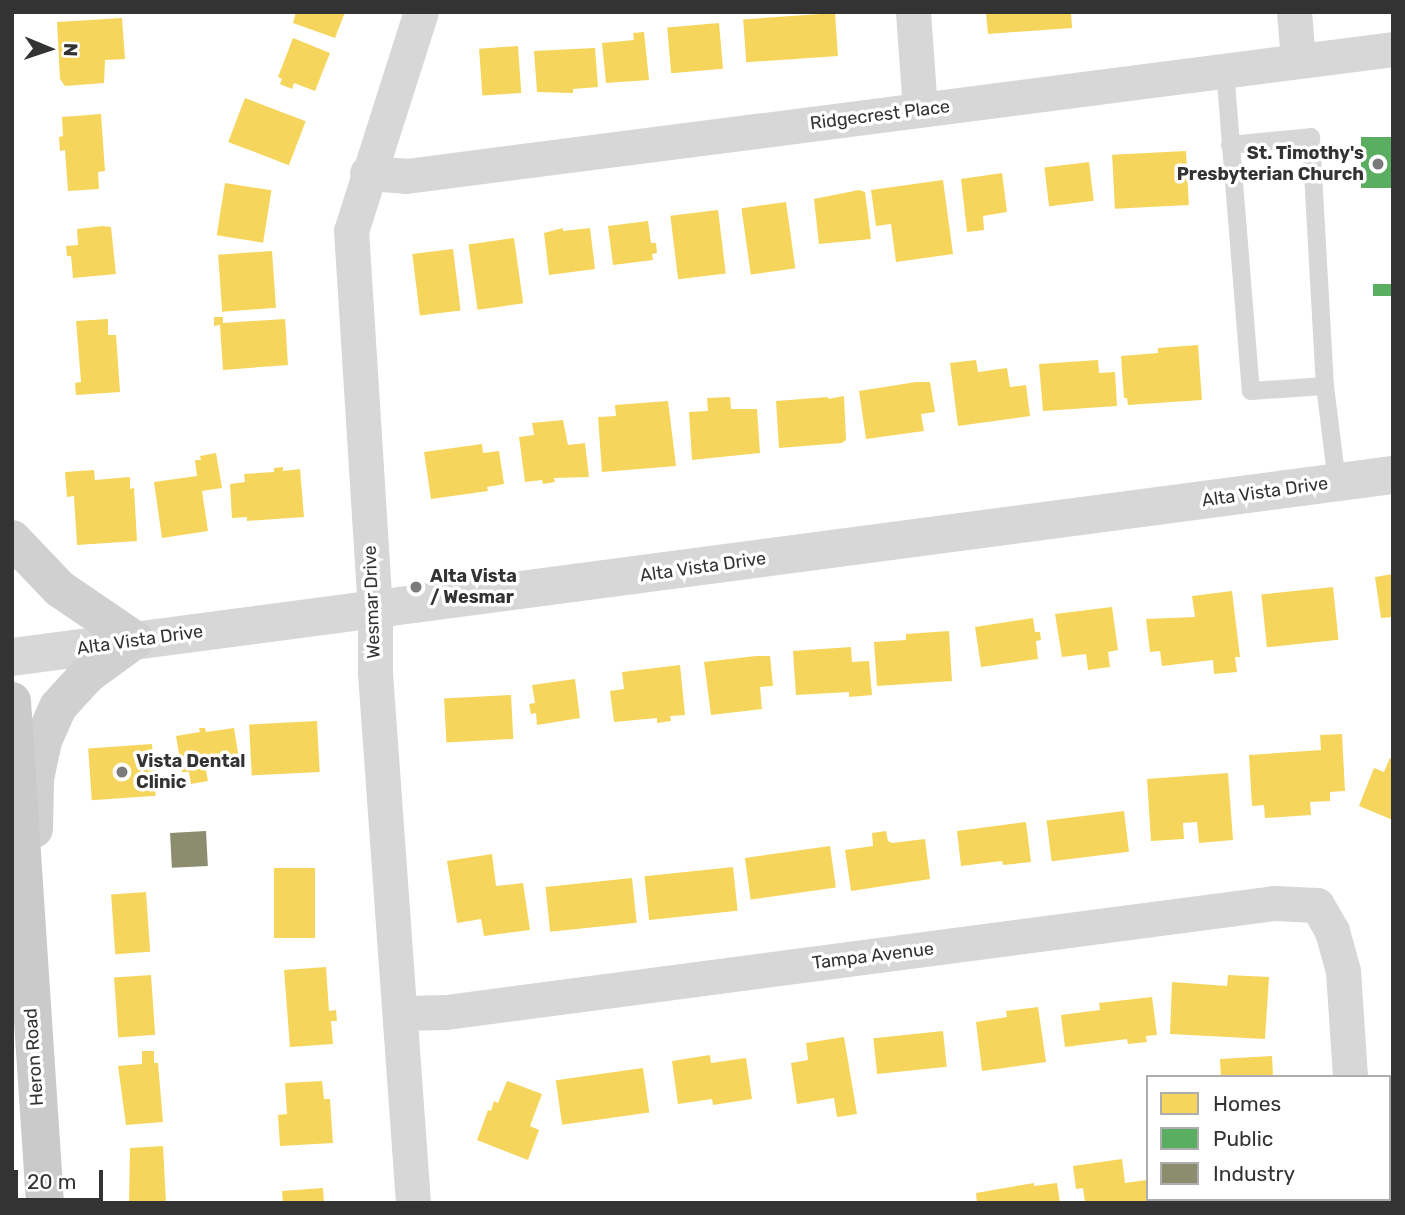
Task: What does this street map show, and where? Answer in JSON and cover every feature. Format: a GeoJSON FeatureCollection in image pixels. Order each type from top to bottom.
{"type":"FeatureCollection","features":[{"type":"Feature","properties":{"kind":"main road"},"geometry":{"type":"LineString","coordinates":[[12,539],[60,589],[135,640],[87,675],[58,707],[43,741],[36,780],[28,974]]}},
{"type":"Feature","properties":{"kind":"main road","name":"Heron Road"},"geometry":{"type":"LineString","coordinates":[[12,701],[45,1203]]}},
{"type":"Feature","properties":{"kind":"street","name":"Wesmar Drive"},"geometry":{"type":"LineString","coordinates":[[413,1203],[375,673],[375,611],[351,231],[367,173],[421,12]]}},
{"type":"Feature","properties":{"kind":"street"},"geometry":{"type":"LineString","coordinates":[[913,12],[920,110]]}},
{"type":"Feature","properties":{"kind":"street"},"geometry":{"type":"LineString","coordinates":[[1294,12],[1298,61]]}},
{"type":"Feature","properties":{"kind":"street","name":"Ridgecrest Place"},"geometry":{"type":"LineString","coordinates":[[367,173],[406,176],[1393,49]]}},
{"type":"Feature","properties":{"kind":"street","name":"Alta Vista Drive"},"geometry":{"type":"LineString","coordinates":[[12,657],[1393,475]]}},
{"type":"Feature","properties":{"kind":"street","name":"Tampa Avenue"},"geometry":{"type":"LineString","coordinates":[[400,1013],[446,1012],[1274,904],[1317,905],[1332,931],[1343,971],[1350,1075]]}},
{"type":"Feature","properties":{"kind":"lane"},"geometry":{"type":"LineString","coordinates":[[1224,70],[1251,391],[1325,386]]}},
{"type":"Feature","properties":{"kind":"lane"},"geometry":{"type":"LineString","coordinates":[[1230,145],[1311,137],[1325,386],[1337,482]]}},
{"type":"Feature","properties":{"kind":"building: Homes"},"geometry":{"type":"Polygon","coordinates":[[[296,12],[345,12],[335,38],[293,23],[296,12]]]}},
{"type":"Feature","properties":{"kind":"building: Homes"},"geometry":{"type":"Polygon","coordinates":[[[986,12],[1071,12],[1072,28],[988,34],[986,12]]]}},
{"type":"Feature","properties":{"kind":"building: Homes"},"geometry":{"type":"Polygon","coordinates":[[[835,13],[838,56],[746,62],[743,19],[835,13]]]}},
{"type":"Feature","properties":{"kind":"building: Homes"},"geometry":{"type":"Polygon","coordinates":[[[122,18],[125,59],[105,60],[104,83],[65,86],[60,79],[57,22],[122,18]]]}},
{"type":"Feature","properties":{"kind":"building: Homes"},"geometry":{"type":"Polygon","coordinates":[[[719,23],[723,69],[671,73],[667,28],[719,23]]]}},
{"type":"Feature","properties":{"kind":"building: Homes"},"geometry":{"type":"Polygon","coordinates":[[[644,32],[649,80],[606,83],[602,43],[634,40],[633,33],[644,32]]]}},
{"type":"Feature","properties":{"kind":"building: Homes"},"geometry":{"type":"Polygon","coordinates":[[[293,38],[330,53],[315,91],[294,83],[292,89],[280,84],[282,79],[278,77],[293,38]]]}},
{"type":"Feature","properties":{"kind":"building: Homes"},"geometry":{"type":"Polygon","coordinates":[[[518,46],[521,93],[482,96],[479,49],[518,46]]]}},
{"type":"Feature","properties":{"kind":"building: Homes"},"geometry":{"type":"Polygon","coordinates":[[[595,48],[598,87],[573,89],[573,93],[537,92],[534,51],[595,48]]]}},
{"type":"Feature","properties":{"kind":"building: Homes"},"geometry":{"type":"Polygon","coordinates":[[[245,98],[306,121],[289,165],[228,142],[245,98]]]}},
{"type":"Feature","properties":{"kind":"building: Homes"},"geometry":{"type":"Polygon","coordinates":[[[101,114],[105,171],[98,172],[99,189],[68,191],[65,150],[60,151],[59,137],[63,136],[62,117],[101,114]]]}},
{"type":"Feature","properties":{"kind":"building: Homes"},"geometry":{"type":"Polygon","coordinates":[[[1186,151],[1189,205],[1115,209],[1112,155],[1186,151]]]}},
{"type":"Feature","properties":{"kind":"building: Homes"},"geometry":{"type":"Polygon","coordinates":[[[1089,162],[1094,201],[1049,206],[1044,167],[1089,162]]]}},
{"type":"Feature","properties":{"kind":"building: Homes"},"geometry":{"type":"Polygon","coordinates":[[[1002,173],[1007,212],[983,216],[984,230],[967,232],[961,179],[1002,173]]]}},
{"type":"Feature","properties":{"kind":"building: Homes"},"geometry":{"type":"Polygon","coordinates":[[[943,180],[953,254],[896,262],[891,224],[876,226],[871,190],[943,180]]]}},
{"type":"Feature","properties":{"kind":"building: Homes"},"geometry":{"type":"Polygon","coordinates":[[[225,183],[271,190],[263,243],[217,235],[225,183]]]}},
{"type":"Feature","properties":{"kind":"building: Homes"},"geometry":{"type":"Polygon","coordinates":[[[859,190],[865,192],[871,239],[819,244],[814,199],[859,190]]]}},
{"type":"Feature","properties":{"kind":"building: Homes"},"geometry":{"type":"Polygon","coordinates":[[[786,202],[795,268],[751,275],[741,208],[786,202]]]}},
{"type":"Feature","properties":{"kind":"building: Homes"},"geometry":{"type":"Polygon","coordinates":[[[718,210],[726,274],[678,279],[670,216],[718,210]]]}},
{"type":"Feature","properties":{"kind":"building: Homes"},"geometry":{"type":"Polygon","coordinates":[[[648,221],[651,243],[656,243],[657,253],[652,254],[653,260],[613,265],[608,226],[648,221]]]}},
{"type":"Feature","properties":{"kind":"building: Homes"},"geometry":{"type":"Polygon","coordinates":[[[111,227],[116,274],[73,278],[71,256],[67,256],[66,246],[78,245],[77,229],[111,227]]]}},
{"type":"Feature","properties":{"kind":"building: Homes"},"geometry":{"type":"Polygon","coordinates":[[[563,228],[563,231],[590,228],[595,269],[549,275],[544,233],[563,228]]]}},
{"type":"Feature","properties":{"kind":"building: Homes"},"geometry":{"type":"Polygon","coordinates":[[[514,238],[523,303],[478,310],[468,244],[514,238]]]}},
{"type":"Feature","properties":{"kind":"building: Homes"},"geometry":{"type":"Polygon","coordinates":[[[453,249],[461,311],[420,316],[412,254],[453,249]]]}},
{"type":"Feature","properties":{"kind":"building: Homes"},"geometry":{"type":"Polygon","coordinates":[[[272,251],[276,308],[222,312],[218,255],[272,251]]]}},
{"type":"Feature","properties":{"kind":"building: Homes"},"geometry":{"type":"Polygon","coordinates":[[[214,317],[223,317],[223,323],[285,319],[288,365],[223,370],[220,325],[214,326],[214,317]]]}},
{"type":"Feature","properties":{"kind":"building: Homes"},"geometry":{"type":"Polygon","coordinates":[[[108,319],[108,335],[116,335],[120,392],[76,395],[75,383],[81,382],[76,321],[108,319]]]}},
{"type":"Feature","properties":{"kind":"building: Homes"},"geometry":{"type":"Polygon","coordinates":[[[1198,345],[1202,400],[1128,405],[1127,398],[1124,398],[1121,356],[1158,353],[1158,348],[1198,345]]]}},
{"type":"Feature","properties":{"kind":"building: Homes"},"geometry":{"type":"Polygon","coordinates":[[[976,360],[978,372],[1007,368],[1010,387],[1026,385],[1030,416],[958,426],[950,363],[976,360]]]}},
{"type":"Feature","properties":{"kind":"building: Homes"},"geometry":{"type":"Polygon","coordinates":[[[1098,360],[1099,373],[1115,372],[1117,406],[1043,411],[1039,364],[1098,360]]]}},
{"type":"Feature","properties":{"kind":"building: Homes"},"geometry":{"type":"Polygon","coordinates":[[[930,382],[935,412],[921,414],[924,431],[866,439],[859,391],[930,382]]]}},
{"type":"Feature","properties":{"kind":"building: Homes"},"geometry":{"type":"Polygon","coordinates":[[[844,396],[846,440],[842,443],[779,448],[776,401],[844,396]]]}},
{"type":"Feature","properties":{"kind":"building: Homes"},"geometry":{"type":"Polygon","coordinates":[[[730,397],[731,409],[757,409],[760,453],[692,460],[689,412],[708,411],[707,398],[730,397]]]}},
{"type":"Feature","properties":{"kind":"building: Homes"},"geometry":{"type":"Polygon","coordinates":[[[668,401],[676,466],[602,472],[598,417],[616,416],[615,405],[668,401]]]}},
{"type":"Feature","properties":{"kind":"building: Homes"},"geometry":{"type":"Polygon","coordinates":[[[563,420],[568,445],[585,443],[589,477],[554,478],[555,482],[543,484],[542,480],[525,482],[519,437],[534,435],[532,423],[563,420]]]}},
{"type":"Feature","properties":{"kind":"building: Homes"},"geometry":{"type":"Polygon","coordinates":[[[482,444],[483,453],[499,451],[504,484],[487,487],[488,491],[431,499],[424,452],[482,444]]]}},
{"type":"Feature","properties":{"kind":"building: Homes"},"geometry":{"type":"Polygon","coordinates":[[[216,453],[222,488],[202,491],[208,531],[162,538],[154,482],[197,476],[195,460],[201,460],[200,456],[216,453]]]}},
{"type":"Feature","properties":{"kind":"building: Homes"},"geometry":{"type":"Polygon","coordinates":[[[283,467],[283,471],[300,469],[304,517],[247,521],[247,517],[232,518],[230,484],[245,482],[244,474],[274,472],[274,468],[283,467]]]}},
{"type":"Feature","properties":{"kind":"building: Homes"},"geometry":{"type":"Polygon","coordinates":[[[94,470],[95,480],[130,477],[130,489],[134,488],[137,541],[77,545],[74,496],[67,497],[65,472],[94,470]]]}},
{"type":"Feature","properties":{"kind":"building: Homes"},"geometry":{"type":"Polygon","coordinates":[[[1393,574],[1393,617],[1381,618],[1375,577],[1393,574]]]}},
{"type":"Feature","properties":{"kind":"building: Homes"},"geometry":{"type":"Polygon","coordinates":[[[1333,587],[1339,640],[1267,647],[1261,595],[1333,587]]]}},
{"type":"Feature","properties":{"kind":"building: Homes"},"geometry":{"type":"Polygon","coordinates":[[[1232,591],[1240,657],[1235,657],[1237,672],[1214,674],[1213,660],[1162,666],[1160,651],[1150,652],[1146,619],[1195,617],[1192,596],[1232,591]]]}},
{"type":"Feature","properties":{"kind":"building: Homes"},"geometry":{"type":"Polygon","coordinates":[[[1112,607],[1118,650],[1108,652],[1110,667],[1088,670],[1086,654],[1062,657],[1055,614],[1112,607]]]}},
{"type":"Feature","properties":{"kind":"building: Homes"},"geometry":{"type":"Polygon","coordinates":[[[1033,618],[1035,632],[1040,632],[1041,640],[1036,641],[1038,659],[981,667],[975,627],[1033,618]]]}},
{"type":"Feature","properties":{"kind":"building: Homes"},"geometry":{"type":"Polygon","coordinates":[[[949,631],[952,681],[877,686],[874,642],[906,640],[906,634],[949,631]]]}},
{"type":"Feature","properties":{"kind":"building: Homes"},"geometry":{"type":"Polygon","coordinates":[[[851,647],[852,662],[869,661],[872,695],[849,697],[849,692],[796,695],[793,651],[851,647]]]}},
{"type":"Feature","properties":{"kind":"building: Homes"},"geometry":{"type":"Polygon","coordinates":[[[770,656],[773,686],[760,687],[762,709],[711,715],[704,662],[770,656]]]}},
{"type":"Feature","properties":{"kind":"building: Homes"},"geometry":{"type":"Polygon","coordinates":[[[680,665],[685,715],[670,716],[671,721],[657,723],[657,718],[614,722],[610,691],[624,689],[622,672],[680,665]]]}},
{"type":"Feature","properties":{"kind":"building: Homes"},"geometry":{"type":"Polygon","coordinates":[[[575,679],[580,718],[537,725],[536,713],[531,714],[529,704],[535,703],[532,685],[575,679]]]}},
{"type":"Feature","properties":{"kind":"building: Homes"},"geometry":{"type":"Polygon","coordinates":[[[511,695],[513,739],[446,742],[444,699],[511,695]]]}},
{"type":"Feature","properties":{"kind":"building: Homes"},"geometry":{"type":"Polygon","coordinates":[[[317,721],[320,772],[252,775],[249,725],[317,721]]]}},
{"type":"Feature","properties":{"kind":"building: Homes"},"geometry":{"type":"Polygon","coordinates":[[[199,728],[205,728],[206,732],[234,728],[240,765],[206,770],[208,781],[191,784],[189,772],[182,772],[176,736],[200,732],[199,728]]]}},
{"type":"Feature","properties":{"kind":"building: Homes"},"geometry":{"type":"Polygon","coordinates":[[[1342,734],[1345,791],[1330,792],[1330,801],[1310,802],[1311,815],[1265,818],[1264,805],[1252,806],[1249,755],[1321,750],[1320,735],[1342,734]]]}},
{"type":"Feature","properties":{"kind":"building: Homes","name":"Vista Dental Clinic"},"geometry":{"type":"Polygon","coordinates":[[[152,744],[156,796],[92,800],[88,748],[152,744]]]}},
{"type":"Feature","properties":{"kind":"building: Homes"},"geometry":{"type":"Polygon","coordinates":[[[1390,758],[1393,760],[1393,820],[1359,806],[1374,768],[1384,772],[1390,758]]]}},
{"type":"Feature","properties":{"kind":"building: Homes"},"geometry":{"type":"Polygon","coordinates":[[[1228,773],[1233,840],[1199,843],[1197,822],[1183,823],[1184,839],[1151,841],[1147,779],[1228,773]]]}},
{"type":"Feature","properties":{"kind":"building: Homes"},"geometry":{"type":"Polygon","coordinates":[[[1124,811],[1129,852],[1052,861],[1047,821],[1124,811]]]}},
{"type":"Feature","properties":{"kind":"building: Homes"},"geometry":{"type":"Polygon","coordinates":[[[1026,822],[1031,862],[1003,865],[1002,861],[961,866],[957,831],[1026,822]]]}},
{"type":"Feature","properties":{"kind":"building: Homes"},"geometry":{"type":"Polygon","coordinates":[[[886,831],[888,841],[892,843],[925,839],[930,879],[851,891],[845,850],[873,846],[872,833],[886,831]]]}},
{"type":"Feature","properties":{"kind":"building: Homes"},"geometry":{"type":"Polygon","coordinates":[[[830,846],[836,888],[751,900],[745,858],[830,846]]]}},
{"type":"Feature","properties":{"kind":"building: Homes"},"geometry":{"type":"Polygon","coordinates":[[[492,854],[496,886],[523,883],[530,930],[484,936],[481,919],[457,923],[447,861],[492,854]]]}},
{"type":"Feature","properties":{"kind":"building: Homes"},"geometry":{"type":"Polygon","coordinates":[[[733,867],[738,911],[649,920],[644,876],[733,867]]]}},
{"type":"Feature","properties":{"kind":"building: Homes"},"geometry":{"type":"Polygon","coordinates":[[[274,868],[315,868],[315,938],[274,938],[274,868]]]}},
{"type":"Feature","properties":{"kind":"building: Homes"},"geometry":{"type":"Polygon","coordinates":[[[632,878],[637,923],[550,932],[545,887],[632,878]]]}},
{"type":"Feature","properties":{"kind":"building: Homes"},"geometry":{"type":"Polygon","coordinates":[[[146,892],[150,952],[115,954],[111,894],[146,892]]]}},
{"type":"Feature","properties":{"kind":"building: Homes"},"geometry":{"type":"Polygon","coordinates":[[[326,967],[329,1011],[336,1010],[337,1021],[331,1021],[333,1044],[290,1047],[284,970],[326,967]]]}},
{"type":"Feature","properties":{"kind":"building: Homes"},"geometry":{"type":"Polygon","coordinates":[[[151,975],[155,1035],[118,1037],[114,978],[151,975]]]}},
{"type":"Feature","properties":{"kind":"building: Homes"},"geometry":{"type":"Polygon","coordinates":[[[1228,975],[1269,977],[1265,1039],[1170,1034],[1172,982],[1227,986],[1228,975]]]}},
{"type":"Feature","properties":{"kind":"building: Homes"},"geometry":{"type":"Polygon","coordinates":[[[1152,997],[1157,1035],[1146,1036],[1147,1042],[1128,1044],[1127,1039],[1065,1047],[1061,1015],[1100,1010],[1099,1003],[1152,997]]]}},
{"type":"Feature","properties":{"kind":"building: Homes"},"geometry":{"type":"Polygon","coordinates":[[[1038,1007],[1046,1062],[982,1071],[976,1022],[1007,1017],[1006,1011],[1038,1007]]]}},
{"type":"Feature","properties":{"kind":"building: Homes"},"geometry":{"type":"Polygon","coordinates":[[[943,1031],[947,1067],[877,1074],[873,1038],[943,1031]]]}},
{"type":"Feature","properties":{"kind":"building: Homes"},"geometry":{"type":"Polygon","coordinates":[[[844,1037],[857,1114],[837,1117],[834,1098],[797,1104],[791,1063],[808,1060],[806,1043],[844,1037]]]}},
{"type":"Feature","properties":{"kind":"building: Homes"},"geometry":{"type":"Polygon","coordinates":[[[142,1051],[154,1051],[154,1063],[158,1063],[163,1122],[126,1125],[118,1066],[142,1064],[142,1051]]]}},
{"type":"Feature","properties":{"kind":"building: Homes"},"geometry":{"type":"Polygon","coordinates":[[[710,1055],[711,1063],[746,1058],[752,1099],[713,1105],[712,1099],[678,1104],[672,1061],[710,1055]]]}},
{"type":"Feature","properties":{"kind":"building: Homes"},"geometry":{"type":"Polygon","coordinates":[[[1272,1056],[1273,1075],[1221,1075],[1220,1059],[1272,1056]]]}},
{"type":"Feature","properties":{"kind":"building: Homes"},"geometry":{"type":"Polygon","coordinates":[[[643,1068],[649,1113],[562,1125],[556,1080],[643,1068]]]}},
{"type":"Feature","properties":{"kind":"building: Homes"},"geometry":{"type":"Polygon","coordinates":[[[322,1081],[324,1099],[330,1099],[333,1143],[280,1146],[278,1115],[287,1114],[285,1083],[322,1081]]]}},
{"type":"Feature","properties":{"kind":"building: Homes"},"geometry":{"type":"Polygon","coordinates":[[[507,1081],[542,1094],[530,1126],[539,1130],[528,1160],[477,1140],[488,1110],[491,1111],[494,1101],[498,1103],[507,1081]]]}},
{"type":"Feature","properties":{"kind":"building: Homes"},"geometry":{"type":"Polygon","coordinates":[[[163,1146],[166,1203],[129,1203],[130,1148],[163,1146]]]}},
{"type":"Feature","properties":{"kind":"building: Homes"},"geometry":{"type":"Polygon","coordinates":[[[1122,1159],[1125,1183],[1146,1180],[1146,1201],[1150,1203],[1085,1203],[1083,1188],[1076,1189],[1073,1166],[1122,1159]]]}},
{"type":"Feature","properties":{"kind":"building: Homes"},"geometry":{"type":"Polygon","coordinates":[[[1034,1183],[1034,1186],[1057,1183],[1060,1203],[977,1203],[976,1193],[1034,1183]]]}},
{"type":"Feature","properties":{"kind":"building: Homes"},"geometry":{"type":"Polygon","coordinates":[[[323,1188],[324,1203],[283,1203],[282,1191],[323,1188]]]}},
{"type":"Feature","properties":{"kind":"building: Homes"},"geometry":{"type":"Polygon","coordinates":[[[1186,1201],[1281,1201],[1281,1203],[1186,1201]]]}},
{"type":"Feature","properties":{"kind":"building: Public","name":"St. Timothy's Presbyterian Church"},"geometry":{"type":"Polygon","coordinates":[[[1361,137],[1393,137],[1393,188],[1361,188],[1361,137]]]}},
{"type":"Feature","properties":{"kind":"building: Public"},"geometry":{"type":"Polygon","coordinates":[[[1373,284],[1393,284],[1393,296],[1373,296],[1373,284]]]}},
{"type":"Feature","properties":{"kind":"building: Industry"},"geometry":{"type":"Polygon","coordinates":[[[206,831],[208,866],[172,868],[170,833],[206,831]]]}},
{"type":"Feature","properties":{"kind":"place","name":"St. Timothy's Presbyterian Church"},"geometry":{"type":"Point","coordinates":[1378,164]}},
{"type":"Feature","properties":{"kind":"place","name":"Alta Vista / Wesmar"},"geometry":{"type":"Point","coordinates":[416,587]}},
{"type":"Feature","properties":{"kind":"place","name":"Vista Dental Clinic"},"geometry":{"type":"Point","coordinates":[122,772]}}]}
